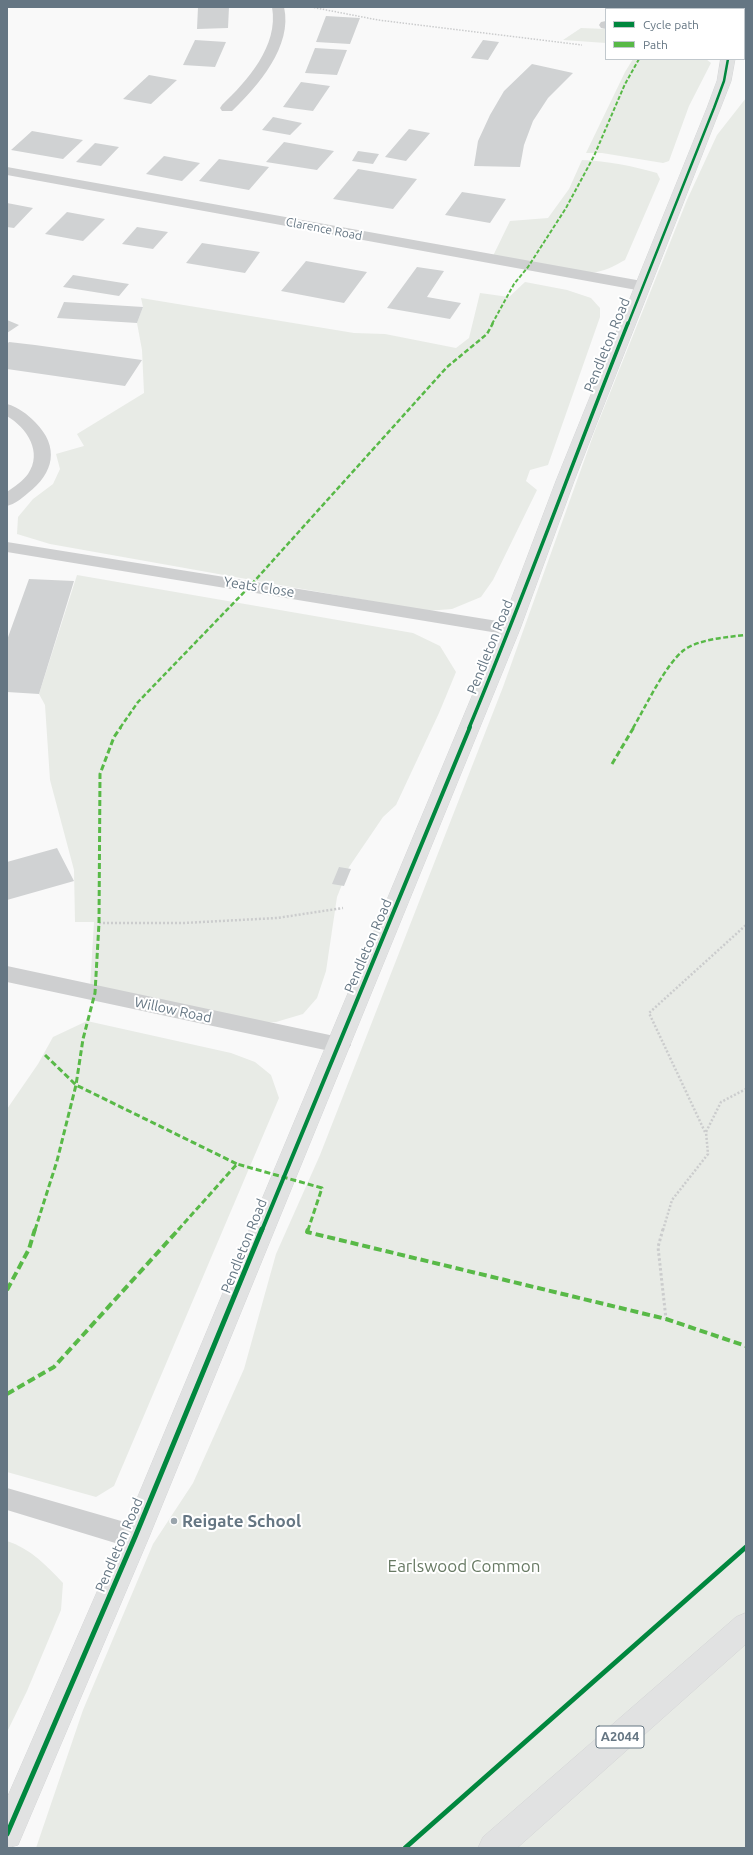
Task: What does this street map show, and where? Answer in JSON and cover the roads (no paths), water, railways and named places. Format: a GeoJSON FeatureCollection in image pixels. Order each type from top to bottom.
{"type":"FeatureCollection","features":[{"type":"Feature","properties":{"kind":"street"},"geometry":{"type":"LineString","coordinates":[[227,108],[255,79],[272,48],[280,19],[278,7]]}},
{"type":"Feature","properties":{"kind":"street","name":"Pendleton Road"},"geometry":{"type":"LineString","coordinates":[[7,1834],[135,1537],[510,629],[565,481],[714,108],[724,80],[728,60]]}},
{"type":"Feature","properties":{"kind":"street","name":"Clarence Road"},"geometry":{"type":"LineString","coordinates":[[7,171],[642,286]]}},
{"type":"Feature","properties":{"kind":"street"},"geometry":{"type":"LineString","coordinates":[[7,409],[20,415],[29,424],[42,445],[44,459],[36,476],[7,501]]}},
{"type":"Feature","properties":{"kind":"street","name":"Yeats Close"},"geometry":{"type":"LineString","coordinates":[[7,547],[510,629]]}},
{"type":"Feature","properties":{"kind":"street","name":"Willow Road"},"geometry":{"type":"LineString","coordinates":[[7,974],[339,1045]]}},
{"type":"Feature","properties":{"kind":"street","name":"A2044"},"geometry":{"type":"LineString","coordinates":[[494,1848],[746,1626]]}},
{"type":"Feature","properties":{"kind":"lane"},"geometry":{"type":"LineString","coordinates":[[7,1499],[135,1537]]}},
{"type":"Feature","properties":{"kind":"place","name":"Reigate School"},"geometry":{"type":"Point","coordinates":[174,1521]}},
{"type":"Feature","properties":{"kind":"park label","name":"Earlswood Common"},"geometry":{"type":"Point","coordinates":[464,1566]}}]}
